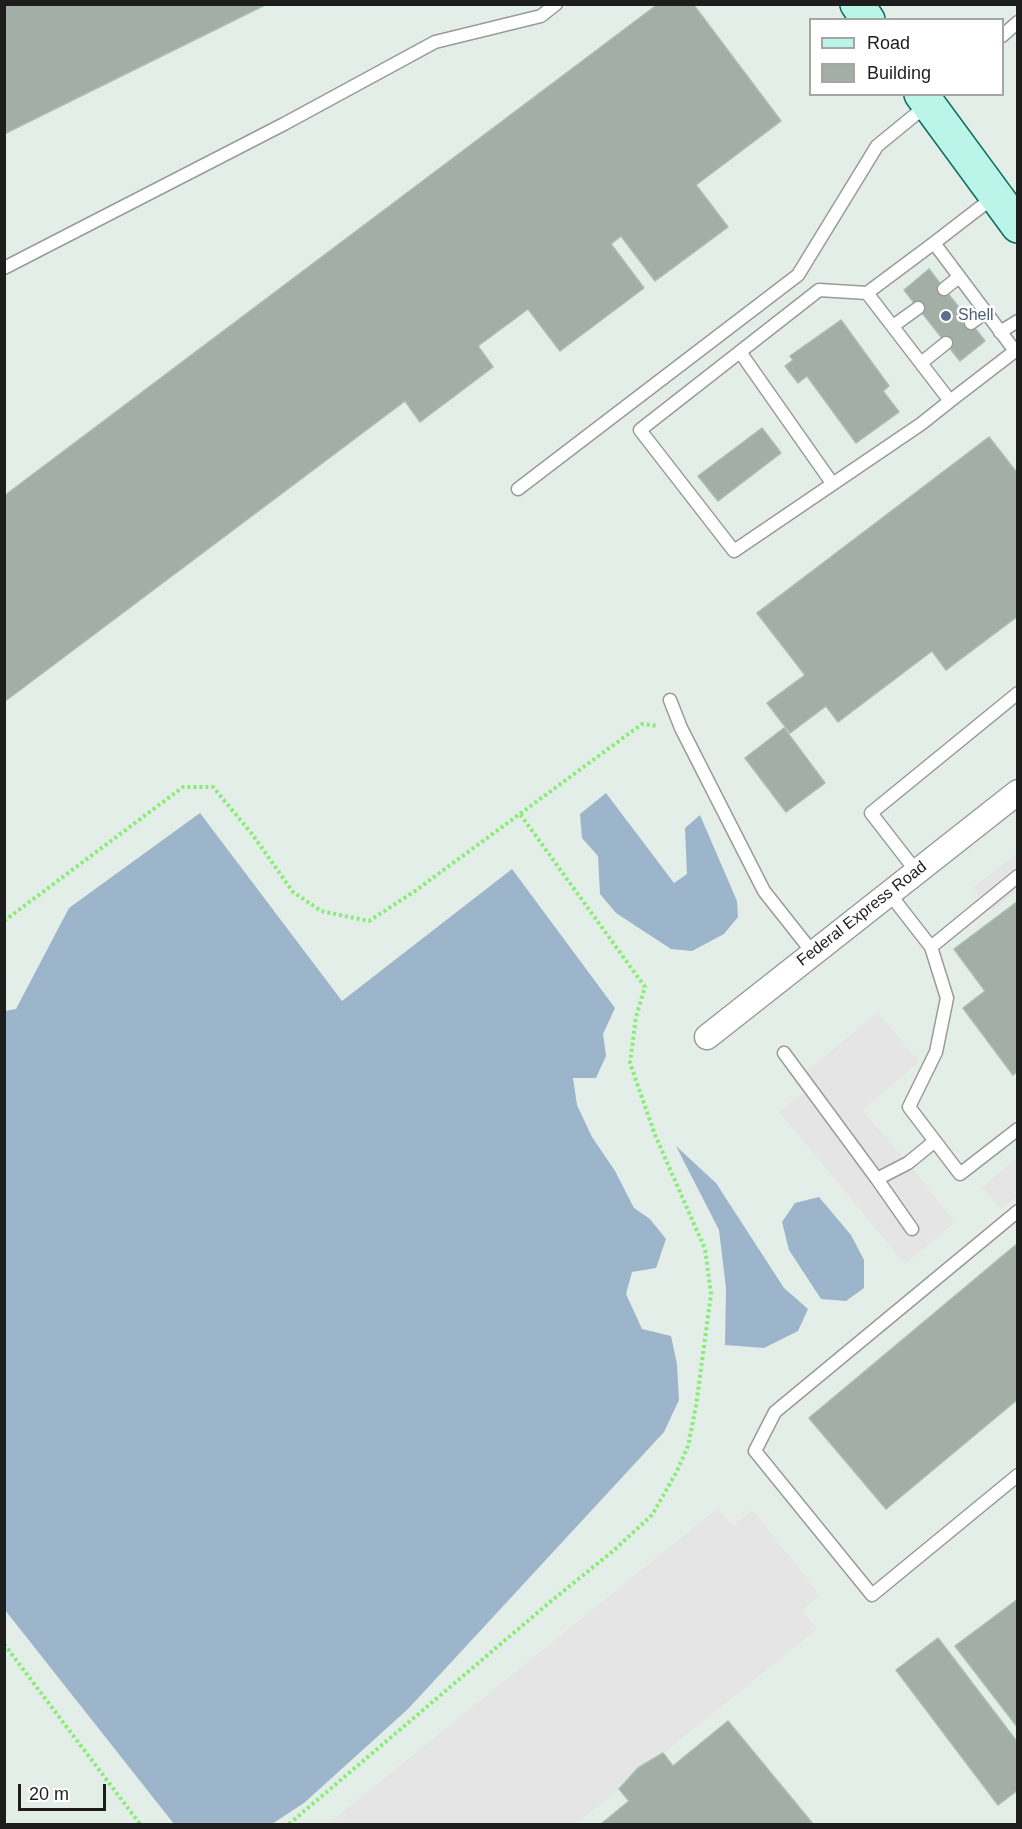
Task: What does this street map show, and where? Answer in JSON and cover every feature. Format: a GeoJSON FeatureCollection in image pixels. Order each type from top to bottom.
{"type":"FeatureCollection","features":[{"type":"Feature","properties":{"kind":"main road"},"geometry":{"type":"LineString","coordinates":[[857,4],[867,18]]}},
{"type":"Feature","properties":{"kind":"main road"},"geometry":{"type":"LineString","coordinates":[[929,98],[1017,226]]}},
{"type":"Feature","properties":{"kind":"street","name":"Federal Express Road"},"geometry":{"type":"LineString","coordinates":[[707,1037],[1017,792]]}},
{"type":"Feature","properties":{"kind":"lane"},"geometry":{"type":"LineString","coordinates":[[4,268],[284,124],[435,42],[541,16],[556,4]]}},
{"type":"Feature","properties":{"kind":"lane"},"geometry":{"type":"LineString","coordinates":[[1004,34],[1017,22]]}},
{"type":"Feature","properties":{"kind":"lane"},"geometry":{"type":"LineString","coordinates":[[518,489],[798,274],[877,146],[929,98]]}},
{"type":"Feature","properties":{"kind":"lane"},"geometry":{"type":"LineString","coordinates":[[934,243],[1015,351],[921,424],[734,551],[640,430],[819,290],[867,293],[996,196]]}},
{"type":"Feature","properties":{"kind":"lane"},"geometry":{"type":"LineString","coordinates":[[944,289],[959,277]]}},
{"type":"Feature","properties":{"kind":"lane"},"geometry":{"type":"LineString","coordinates":[[867,293],[950,400]]}},
{"type":"Feature","properties":{"kind":"lane"},"geometry":{"type":"LineString","coordinates":[[893,326],[918,308]]}},
{"type":"Feature","properties":{"kind":"lane"},"geometry":{"type":"LineString","coordinates":[[971,324],[986,312]]}},
{"type":"Feature","properties":{"kind":"lane"},"geometry":{"type":"LineString","coordinates":[[1000,332],[1017,321]]}},
{"type":"Feature","properties":{"kind":"lane"},"geometry":{"type":"LineString","coordinates":[[921,363],[946,343]]}},
{"type":"Feature","properties":{"kind":"lane"},"geometry":{"type":"LineString","coordinates":[[740,352],[832,483]]}},
{"type":"Feature","properties":{"kind":"lane"},"geometry":{"type":"LineString","coordinates":[[916,871],[871,813],[1017,693]]}},
{"type":"Feature","properties":{"kind":"lane"},"geometry":{"type":"LineString","coordinates":[[670,700],[681,728],[764,891],[813,953]]}},
{"type":"Feature","properties":{"kind":"lane"},"geometry":{"type":"LineString","coordinates":[[931,947],[1017,876]]}},
{"type":"Feature","properties":{"kind":"lane"},"geometry":{"type":"LineString","coordinates":[[889,892],[931,947],[947,998],[936,1052],[909,1107],[960,1174],[1017,1129]]}},
{"type":"Feature","properties":{"kind":"lane"},"geometry":{"type":"LineString","coordinates":[[784,1053],[912,1229]]}},
{"type":"Feature","properties":{"kind":"lane"},"geometry":{"type":"LineString","coordinates":[[877,1179],[908,1163],[935,1141]]}},
{"type":"Feature","properties":{"kind":"lane"},"geometry":{"type":"LineString","coordinates":[[1017,1211],[775,1412],[755,1451],[872,1595],[1017,1475]]}},
{"type":"Feature","properties":{"kind":"path"},"geometry":{"type":"LineString","coordinates":[[4,921],[183,787],[213,787],[252,834],[293,892],[321,911],[369,921],[415,891],[642,724],[681,728]]}},
{"type":"Feature","properties":{"kind":"path"},"geometry":{"type":"LineString","coordinates":[[289,1824],[533,1616],[613,1551],[652,1515],[676,1473],[688,1446],[699,1386],[711,1294],[705,1249],[655,1135],[630,1063],[636,1017],[645,987],[520,814]]}},
{"type":"Feature","properties":{"kind":"path"},"geometry":{"type":"LineString","coordinates":[[4,1644],[140,1824]]}},
{"type":"Feature","properties":{"kind":"shaded area"},"geometry":{"type":"Polygon","coordinates":[[[606,793],[674,883],[687,874],[685,828],[700,815],[737,901],[738,917],[724,934],[692,951],[671,949],[616,913],[600,894],[598,856],[582,838],[580,814],[606,793]]]}},
{"type":"Feature","properties":{"kind":"shaded area"},"geometry":{"type":"Polygon","coordinates":[[[200,813],[342,1001],[512,869],[615,1008],[603,1034],[606,1056],[596,1078],[573,1078],[577,1105],[592,1137],[615,1171],[634,1208],[650,1219],[666,1239],[656,1268],[632,1272],[626,1294],[642,1329],[671,1336],[677,1364],[679,1400],[664,1432],[408,1709],[304,1803],[272,1824],[174,1824],[5,1610],[5,1011],[16,1009],[69,908],[200,813]]]}},
{"type":"Feature","properties":{"kind":"shaded area"},"geometry":{"type":"Polygon","coordinates":[[[1017,853],[1017,891],[992,911],[973,888],[1017,853]]]}},
{"type":"Feature","properties":{"kind":"shaded area"},"geometry":{"type":"Polygon","coordinates":[[[878,1012],[919,1062],[862,1110],[955,1222],[905,1264],[779,1112],[803,1093],[794,1082],[878,1012]]]}},
{"type":"Feature","properties":{"kind":"shaded area"},"geometry":{"type":"Polygon","coordinates":[[[676,1146],[716,1183],[784,1288],[808,1309],[798,1331],[764,1348],[725,1345],[726,1288],[719,1230],[676,1146]]]}},
{"type":"Feature","properties":{"kind":"shaded area"},"geometry":{"type":"Polygon","coordinates":[[[1017,1158],[1017,1196],[1001,1209],[982,1187],[1017,1158]]]}},
{"type":"Feature","properties":{"kind":"shaded area"},"geometry":{"type":"Polygon","coordinates":[[[819,1197],[851,1235],[864,1260],[864,1288],[846,1301],[821,1299],[789,1250],[782,1222],[795,1203],[819,1197]]]}},
{"type":"Feature","properties":{"kind":"shaded area"},"geometry":{"type":"Polygon","coordinates":[[[718,1508],[733,1526],[752,1510],[820,1595],[802,1610],[817,1629],[576,1824],[328,1824],[718,1508]]]}},
{"type":"Feature","properties":{"kind":"building"},"geometry":{"type":"Polygon","coordinates":[[[4,4],[267,4],[4,134],[4,4]]]}},
{"type":"Feature","properties":{"kind":"building"},"geometry":{"type":"Polygon","coordinates":[[[658,4],[693,4],[781,121],[696,185],[728,227],[655,281],[621,236],[611,244],[644,288],[560,351],[528,309],[478,346],[493,367],[420,422],[405,401],[4,702],[4,496],[658,4]]]}},
{"type":"Feature","properties":{"kind":"building"},"geometry":{"type":"Polygon","coordinates":[[[929,269],[985,341],[960,361],[904,290],[929,269]]]}},
{"type":"Feature","properties":{"kind":"building"},"geometry":{"type":"Polygon","coordinates":[[[841,320],[889,386],[883,391],[899,412],[856,443],[807,376],[798,383],[785,366],[793,360],[790,356],[841,320]]]}},
{"type":"Feature","properties":{"kind":"building"},"geometry":{"type":"Polygon","coordinates":[[[762,428],[781,453],[718,501],[698,476],[762,428]]]}},
{"type":"Feature","properties":{"kind":"building"},"geometry":{"type":"Polygon","coordinates":[[[989,437],[1018,474],[1018,616],[946,670],[932,651],[838,722],[826,706],[790,733],[767,703],[805,675],[757,613],[989,437]]]}},
{"type":"Feature","properties":{"kind":"building"},"geometry":{"type":"Polygon","coordinates":[[[784,728],[825,783],[786,812],[745,758],[784,728]]]}},
{"type":"Feature","properties":{"kind":"building"},"geometry":{"type":"Polygon","coordinates":[[[1018,901],[1018,1071],[1013,1075],[963,1008],[985,991],[954,949],[1018,901]]]}},
{"type":"Feature","properties":{"kind":"building"},"geometry":{"type":"Polygon","coordinates":[[[1018,1243],[1018,1399],[886,1509],[809,1418],[1018,1243]]]}},
{"type":"Feature","properties":{"kind":"building"},"geometry":{"type":"Polygon","coordinates":[[[1018,1599],[1018,1728],[955,1646],[1018,1599]]]}},
{"type":"Feature","properties":{"kind":"building"},"geometry":{"type":"Polygon","coordinates":[[[938,1638],[1018,1743],[1018,1790],[998,1805],[896,1670],[938,1638]]]}},
{"type":"Feature","properties":{"kind":"building"},"geometry":{"type":"Polygon","coordinates":[[[728,1721],[813,1824],[601,1824],[629,1801],[619,1789],[638,1768],[663,1753],[673,1766],[728,1721]]]}},
{"type":"Feature","properties":{"kind":"place","name":"Shell"},"geometry":{"type":"Point","coordinates":[946,316]}}]}
